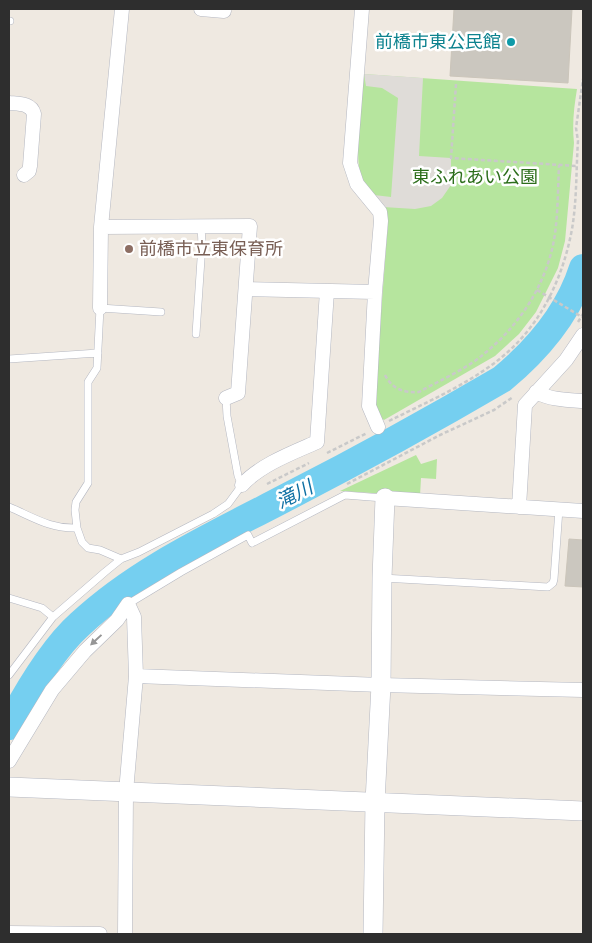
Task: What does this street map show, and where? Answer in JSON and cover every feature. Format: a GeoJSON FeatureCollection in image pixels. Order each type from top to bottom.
{"type":"FeatureCollection","features":[{"type":"Feature","properties":{"kind":"street"},"geometry":{"type":"LineString","coordinates":[[100,308],[101,227],[122,9]]}},
{"type":"Feature","properties":{"kind":"street"},"geometry":{"type":"LineString","coordinates":[[200,9],[224,11]]}},
{"type":"Feature","properties":{"kind":"street"},"geometry":{"type":"LineString","coordinates":[[362,9],[350,163],[357,184],[380,212],[382,221],[369,406],[378,427]]}},
{"type":"Feature","properties":{"kind":"street"},"geometry":{"type":"LineString","coordinates":[[9,103],[28,105],[32,108],[34,114],[30,166],[29,171],[24,175]]}},
{"type":"Feature","properties":{"kind":"street"},"geometry":{"type":"LineString","coordinates":[[101,227],[250,226],[238,393],[226,398]]}},
{"type":"Feature","properties":{"kind":"street"},"geometry":{"type":"LineString","coordinates":[[246,288],[376,292]]}},
{"type":"Feature","properties":{"kind":"street"},"geometry":{"type":"LineString","coordinates":[[242,485],[247,479],[267,467],[317,442],[327,291]]}},
{"type":"Feature","properties":{"kind":"street"},"geometry":{"type":"LineString","coordinates":[[519,507],[525,405],[566,360],[579,331]]}},
{"type":"Feature","properties":{"kind":"street"},"geometry":{"type":"LineString","coordinates":[[536,392],[556,399],[583,401]]}},
{"type":"Feature","properties":{"kind":"street"},"geometry":{"type":"LineString","coordinates":[[373,934],[375,802],[381,685],[385,498],[583,511]]}},
{"type":"Feature","properties":{"kind":"street"},"geometry":{"type":"LineString","coordinates":[[125,934],[126,792],[136,676],[134,617],[128,604]]}},
{"type":"Feature","properties":{"kind":"street"},"geometry":{"type":"LineString","coordinates":[[9,762],[52,690],[85,651],[117,620],[128,604]]}},
{"type":"Feature","properties":{"kind":"street"},"geometry":{"type":"LineString","coordinates":[[136,676],[583,690]]}},
{"type":"Feature","properties":{"kind":"street"},"geometry":{"type":"LineString","coordinates":[[9,787],[583,810]]}},
{"type":"Feature","properties":{"kind":"street"},"geometry":{"type":"LineString","coordinates":[[9,933],[100,934]]}},
{"type":"Feature","properties":{"kind":"lane"},"geometry":{"type":"LineString","coordinates":[[196,334],[202,244],[201,226]]}},
{"type":"Feature","properties":{"kind":"lane"},"geometry":{"type":"LineString","coordinates":[[121,559],[100,550],[88,548],[82,542],[77,528],[76,502],[88,483],[88,382],[97,368],[100,308],[161,312]]}},
{"type":"Feature","properties":{"kind":"lane"},"geometry":{"type":"LineString","coordinates":[[9,359],[98,354]]}},
{"type":"Feature","properties":{"kind":"lane"},"geometry":{"type":"LineString","coordinates":[[9,675],[53,617],[121,559],[139,552],[213,514],[228,504],[242,485],[238,476],[227,416],[226,398]]}},
{"type":"Feature","properties":{"kind":"lane"},"geometry":{"type":"LineString","coordinates":[[128,604],[248,535],[252,543],[345,495],[385,498]]}},
{"type":"Feature","properties":{"kind":"lane"},"geometry":{"type":"LineString","coordinates":[[9,507],[47,525],[77,528]]}},
{"type":"Feature","properties":{"kind":"lane"},"geometry":{"type":"LineString","coordinates":[[382,578],[548,587],[553,583],[554,579],[558,509]]}},
{"type":"Feature","properties":{"kind":"lane"},"geometry":{"type":"LineString","coordinates":[[9,598],[42,608],[53,617]]}},
{"type":"Feature","properties":{"kind":"path"},"geometry":{"type":"LineString","coordinates":[[323,456],[465,381],[503,357],[539,316],[550,298],[566,258],[572,227],[577,166],[578,141],[576,128],[583,79]]}},
{"type":"Feature","properties":{"kind":"path"},"geometry":{"type":"LineString","coordinates":[[456,84],[452,158],[577,166]]}},
{"type":"Feature","properties":{"kind":"path"},"geometry":{"type":"LineString","coordinates":[[385,375],[388,381],[396,388],[407,392],[419,392],[484,354],[526,309],[537,290],[548,264],[555,234],[559,165]]}},
{"type":"Feature","properties":{"kind":"path"},"geometry":{"type":"LineString","coordinates":[[537,290],[582,315],[579,331]]}},
{"type":"Feature","properties":{"kind":"path"},"geometry":{"type":"LineString","coordinates":[[347,484],[440,435],[494,410],[517,393]]}},
{"type":"Feature","properties":{"kind":"path"},"geometry":{"type":"LineString","coordinates":[[263,486],[314,460]]}},
{"type":"Feature","properties":{"kind":"green space","name":"東ふれあい公園"},"geometry":{"type":"Polygon","coordinates":[[[364,74],[577,89],[565,241],[558,268],[536,312],[519,334],[495,356],[384,420],[377,415],[374,405],[388,222],[380,204],[365,184],[359,170],[358,144],[364,74]]]}},
{"type":"Feature","properties":{"kind":"green space"},"geometry":{"type":"Polygon","coordinates":[[[416,455],[421,464],[437,459],[436,479],[421,478],[420,496],[340,491],[416,455]]]}},
{"type":"Feature","properties":{"kind":"shaded area"},"geometry":{"type":"Polygon","coordinates":[[[364,74],[423,78],[419,156],[451,158],[451,185],[442,198],[431,206],[415,209],[383,207],[374,195],[391,197],[398,98],[382,88],[366,86],[364,74]]]}},
{"type":"Feature","properties":{"kind":"building","name":"前橋市東公民館"},"geometry":{"type":"Polygon","coordinates":[[[454,9],[572,9],[568,83],[450,76],[454,9]]]}},
{"type":"Feature","properties":{"kind":"building"},"geometry":{"type":"Polygon","coordinates":[[[569,539],[583,540],[583,587],[565,586],[569,539]]]}},
{"type":"Feature","properties":{"kind":"waterway","name":"滝川"},"geometry":{"type":"LineString","coordinates":[[9,726],[32,686],[59,646],[103,604],[180,553],[370,454],[502,379],[527,356],[550,329],[569,300],[583,268]]}},
{"type":"Feature","properties":{"kind":"place","name":"前橋市東公民館"},"geometry":{"type":"Point","coordinates":[511,42]}},
{"type":"Feature","properties":{"kind":"place","name":"前橋市立東保育所"},"geometry":{"type":"Point","coordinates":[129,249]}}]}
